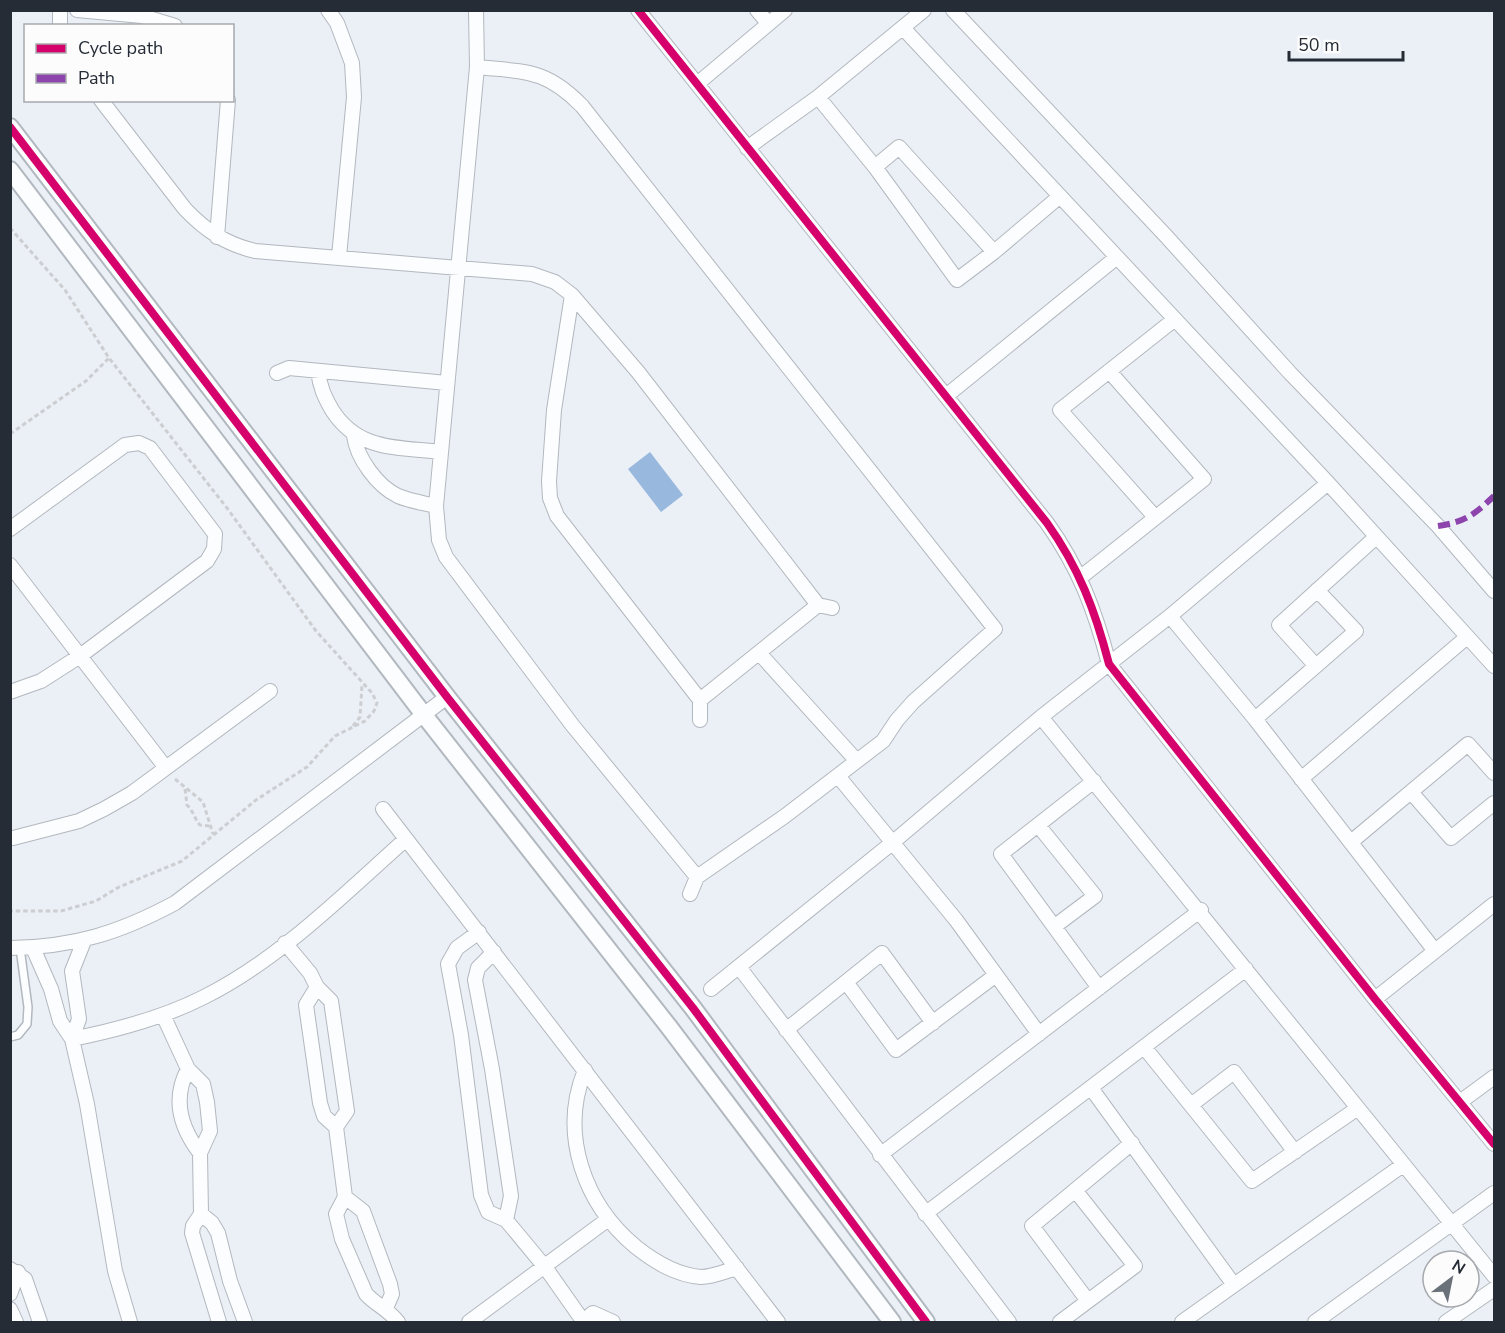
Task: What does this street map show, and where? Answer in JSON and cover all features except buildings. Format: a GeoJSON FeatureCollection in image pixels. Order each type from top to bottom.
{"type":"FeatureCollection","features":[{"type":"Feature","properties":{"kind":"street"},"geometry":{"type":"LineString","coordinates":[[77,10],[142,16],[168,24]]}},
{"type":"Feature","properties":{"kind":"street"},"geometry":{"type":"LineString","coordinates":[[328,10],[338,17],[352,63],[354,98],[339,257]]}},
{"type":"Feature","properties":{"kind":"street"},"geometry":{"type":"LineString","coordinates":[[476,10],[477,68],[456,267],[436,506],[439,540],[446,557],[573,726],[697,877]]}},
{"type":"Feature","properties":{"kind":"street"},"geometry":{"type":"LineString","coordinates":[[638,10],[1047,523],[1081,577],[1096,612],[1109,664],[1375,999],[1494,1144]]}},
{"type":"Feature","properties":{"kind":"street"},"geometry":{"type":"LineString","coordinates":[[757,10],[768,23]]}},
{"type":"Feature","properties":{"kind":"street"},"geometry":{"type":"LineString","coordinates":[[697,84],[785,10]]}},
{"type":"Feature","properties":{"kind":"street"},"geometry":{"type":"LineString","coordinates":[[747,148],[818,97],[924,10]]}},
{"type":"Feature","properties":{"kind":"street"},"geometry":{"type":"LineString","coordinates":[[953,10],[1166,236],[1290,373],[1438,526],[1494,591]]}},
{"type":"Feature","properties":{"kind":"street"},"geometry":{"type":"LineString","coordinates":[[903,28],[1328,483],[1494,666]]}},
{"type":"Feature","properties":{"kind":"street"},"geometry":{"type":"LineString","coordinates":[[477,68],[537,74],[563,87],[582,106],[994,629],[914,702],[897,720],[883,741],[697,877],[690,894]]}},
{"type":"Feature","properties":{"kind":"street"},"geometry":{"type":"LineString","coordinates":[[818,97],[874,167],[957,280],[1059,197]]}},
{"type":"Feature","properties":{"kind":"street"},"geometry":{"type":"LineString","coordinates":[[103,102],[185,209],[217,237],[234,246],[255,251],[532,274],[555,282],[572,295],[638,372],[825,607],[700,700]]}},
{"type":"Feature","properties":{"kind":"street"},"geometry":{"type":"LineString","coordinates":[[217,237],[228,102]]}},
{"type":"Feature","properties":{"kind":"street"},"geometry":{"type":"LineString","coordinates":[[10,127],[447,697],[693,1008],[926,1323]]}},
{"type":"Feature","properties":{"kind":"street"},"geometry":{"type":"LineString","coordinates":[[874,167],[899,147],[994,252]]}},
{"type":"Feature","properties":{"kind":"street"},"geometry":{"type":"LineString","coordinates":[[10,170],[424,715],[669,1027],[892,1323]]}},
{"type":"Feature","properties":{"kind":"street"},"geometry":{"type":"LineString","coordinates":[[946,396],[1117,257]]}},
{"type":"Feature","properties":{"kind":"street"},"geometry":{"type":"LineString","coordinates":[[572,295],[554,410],[550,498],[557,516],[700,700],[700,720]]}},
{"type":"Feature","properties":{"kind":"street"},"geometry":{"type":"LineString","coordinates":[[1155,517],[1060,410],[1175,319]]}},
{"type":"Feature","properties":{"kind":"street"},"geometry":{"type":"LineString","coordinates":[[277,373],[289,368],[447,383]]}},
{"type":"Feature","properties":{"kind":"street"},"geometry":{"type":"LineString","coordinates":[[318,371],[320,390],[342,425],[354,436],[380,445],[440,452]]}},
{"type":"Feature","properties":{"kind":"street"},"geometry":{"type":"LineString","coordinates":[[1081,577],[1203,479],[1109,371]]}},
{"type":"Feature","properties":{"kind":"street"},"geometry":{"type":"LineString","coordinates":[[354,436],[356,448],[381,484],[397,496],[436,506]]}},
{"type":"Feature","properties":{"kind":"street"},"geometry":{"type":"LineString","coordinates":[[10,529],[125,445],[140,443],[150,448],[214,534],[214,549],[207,561],[80,656],[41,681],[10,692]]}},
{"type":"Feature","properties":{"kind":"street"},"geometry":{"type":"LineString","coordinates":[[711,989],[892,843],[1041,717],[1170,616],[1328,483]]}},
{"type":"Feature","properties":{"kind":"street"},"geometry":{"type":"LineString","coordinates":[[1316,666],[1279,625],[1376,537]]}},
{"type":"Feature","properties":{"kind":"street"},"geometry":{"type":"LineString","coordinates":[[10,565],[166,768]]}},
{"type":"Feature","properties":{"kind":"street"},"geometry":{"type":"LineString","coordinates":[[1255,719],[1356,631],[1317,590]]}},
{"type":"Feature","properties":{"kind":"street"},"geometry":{"type":"LineString","coordinates":[[1170,616],[1255,719],[1435,951]]}},
{"type":"Feature","properties":{"kind":"street"},"geometry":{"type":"LineString","coordinates":[[1301,779],[1467,637]]}},
{"type":"Feature","properties":{"kind":"street"},"geometry":{"type":"LineString","coordinates":[[760,654],[856,760]]}},
{"type":"Feature","properties":{"kind":"street"},"geometry":{"type":"LineString","coordinates":[[13,838],[79,821],[132,793],[270,691]]}},
{"type":"Feature","properties":{"kind":"street"},"geometry":{"type":"LineString","coordinates":[[130,1323],[115,1271],[87,1104],[72,1039],[60,1021],[51,989],[21,948],[84,941],[136,924],[175,903],[447,697]]}},
{"type":"Feature","properties":{"kind":"street"},"geometry":{"type":"LineString","coordinates":[[1041,717],[1201,910],[1494,1276]]}},
{"type":"Feature","properties":{"kind":"street"},"geometry":{"type":"LineString","coordinates":[[1351,842],[1468,744],[1494,773]]}},
{"type":"Feature","properties":{"kind":"street"},"geometry":{"type":"LineString","coordinates":[[838,776],[956,920],[1039,1034]]}},
{"type":"Feature","properties":{"kind":"street"},"geometry":{"type":"LineString","coordinates":[[1094,781],[1001,854],[1099,988]]}},
{"type":"Feature","properties":{"kind":"street"},"geometry":{"type":"LineString","coordinates":[[1411,792],[1451,838],[1494,802]]}},
{"type":"Feature","properties":{"kind":"street"},"geometry":{"type":"LineString","coordinates":[[383,809],[778,1323]]}},
{"type":"Feature","properties":{"kind":"street"},"geometry":{"type":"LineString","coordinates":[[1038,825],[1095,896],[1055,926]]}},
{"type":"Feature","properties":{"kind":"street"},"geometry":{"type":"LineString","coordinates":[[72,1039],[163,1015],[204,997],[285,943],[406,839]]}},
{"type":"Feature","properties":{"kind":"street"},"geometry":{"type":"LineString","coordinates":[[1375,999],[1494,904]]}},
{"type":"Feature","properties":{"kind":"street"},"geometry":{"type":"LineString","coordinates":[[880,1155],[1201,910]]}},
{"type":"Feature","properties":{"kind":"street"},"geometry":{"type":"LineString","coordinates":[[479,932],[457,948],[448,964],[461,1035],[481,1195],[488,1212],[506,1220],[545,1267],[583,1322],[593,1313],[613,1323]]}},
{"type":"Feature","properties":{"kind":"street"},"geometry":{"type":"LineString","coordinates":[[72,1039],[79,1019],[72,971],[84,941]]}},
{"type":"Feature","properties":{"kind":"street"},"geometry":{"type":"LineString","coordinates":[[285,943],[310,973],[317,987],[331,1001],[347,1111],[336,1127]]}},
{"type":"Feature","properties":{"kind":"street"},"geometry":{"type":"LineString","coordinates":[[494,952],[478,968],[475,980],[492,1069],[511,1196],[506,1220]]}},
{"type":"Feature","properties":{"kind":"street"},"geometry":{"type":"LineString","coordinates":[[786,1030],[882,953],[933,1023]]}},
{"type":"Feature","properties":{"kind":"street"},"geometry":{"type":"LineString","coordinates":[[739,967],[1009,1323]]}},
{"type":"Feature","properties":{"kind":"street"},"geometry":{"type":"LineString","coordinates":[[925,1214],[1246,969]]}},
{"type":"Feature","properties":{"kind":"street"},"geometry":{"type":"LineString","coordinates":[[846,982],[896,1050],[996,975]]}},
{"type":"Feature","properties":{"kind":"street"},"geometry":{"type":"LineString","coordinates":[[317,987],[306,1005],[320,1103],[324,1116],[336,1127],[345,1197],[336,1214],[346,1250],[366,1294],[372,1301],[386,1308],[398,1323]]}},
{"type":"Feature","properties":{"kind":"street"},"geometry":{"type":"LineString","coordinates":[[163,1015],[188,1069],[203,1084],[207,1102],[210,1131],[200,1153],[201,1214],[193,1226],[192,1233],[219,1323]]}},
{"type":"Feature","properties":{"kind":"street"},"geometry":{"type":"LineString","coordinates":[[1144,1047],[1252,1181],[1358,1108]]}},
{"type":"Feature","properties":{"kind":"street"},"geometry":{"type":"LineString","coordinates":[[188,1069],[178,1094],[184,1129],[200,1153]]}},
{"type":"Feature","properties":{"kind":"street"},"geometry":{"type":"LineString","coordinates":[[585,1070],[575,1105],[576,1149],[594,1197],[607,1220],[645,1254],[681,1274],[704,1277],[737,1268]]}},
{"type":"Feature","properties":{"kind":"street"},"geometry":{"type":"LineString","coordinates":[[1191,1105],[1234,1072],[1295,1152]]}},
{"type":"Feature","properties":{"kind":"street"},"geometry":{"type":"LineString","coordinates":[[1460,1102],[1494,1077]]}},
{"type":"Feature","properties":{"kind":"street"},"geometry":{"type":"LineString","coordinates":[[1091,1088],[1234,1285]]}},
{"type":"Feature","properties":{"kind":"street"},"geometry":{"type":"LineString","coordinates":[[1088,1301],[1032,1226],[1132,1143]]}},
{"type":"Feature","properties":{"kind":"street"},"geometry":{"type":"LineString","coordinates":[[1182,1323],[1403,1165]]}},
{"type":"Feature","properties":{"kind":"street"},"geometry":{"type":"LineString","coordinates":[[1060,1323],[1135,1266],[1075,1190]]}},
{"type":"Feature","properties":{"kind":"street"},"geometry":{"type":"LineString","coordinates":[[1315,1323],[1494,1193]]}},
{"type":"Feature","properties":{"kind":"street"},"geometry":{"type":"LineString","coordinates":[[345,1197],[363,1210],[390,1284],[392,1294],[386,1308]]}},
{"type":"Feature","properties":{"kind":"street"},"geometry":{"type":"LineString","coordinates":[[201,1214],[212,1223],[218,1233],[230,1281],[245,1323]]}},
{"type":"Feature","properties":{"kind":"street"},"geometry":{"type":"LineString","coordinates":[[469,1323],[607,1220]]}},
{"type":"Feature","properties":{"kind":"street"},"geometry":{"type":"LineString","coordinates":[[10,1294],[14,1271],[25,1279],[40,1323]]}},
{"type":"Feature","properties":{"kind":"street"},"geometry":{"type":"LineString","coordinates":[[1446,1323],[1494,1289]]}},
{"type":"Feature","properties":{"kind":"street"},"geometry":{"type":"LineString","coordinates":[[10,1309],[16,1323]]}},
{"type":"Feature","properties":{"kind":"lane"},"geometry":{"type":"LineString","coordinates":[[10,1037],[18,1035],[27,1024],[28,1007],[21,948]]}},
{"type":"Feature","properties":{"kind":"path"},"geometry":{"type":"LineString","coordinates":[[10,228],[65,290],[109,358],[227,508],[316,631],[362,685],[372,693],[377,703],[374,711],[365,721],[335,736],[322,747],[307,767],[256,800],[182,861],[119,887],[96,901],[61,911],[10,911]]}},
{"type":"Feature","properties":{"kind":"path"},"geometry":{"type":"LineString","coordinates":[[10,434],[86,381],[109,358]]}},
{"type":"Feature","properties":{"kind":"path"},"geometry":{"type":"LineString","coordinates":[[352,727],[360,717],[362,685]]}},
{"type":"Feature","properties":{"kind":"path"},"geometry":{"type":"LineString","coordinates":[[166,768],[185,789],[203,802],[213,834]]}},
{"type":"Feature","properties":{"kind":"path"},"geometry":{"type":"LineString","coordinates":[[185,789],[187,805],[196,814],[197,822],[200,825],[209,826]]}},
{"type":"Feature","properties":{"kind":"water"},"geometry":{"type":"Polygon","coordinates":[[[650,452],[683,495],[661,512],[628,469],[650,452]]]}},
{"type":"Feature","properties":{"kind":"marked path"},"geometry":{"type":"LineString","coordinates":[[1438,526],[1469,517],[1494,496]]}},
{"type":"Feature","properties":{"kind":"cycle path"},"geometry":{"type":"LineString","coordinates":[[638,10],[1047,523],[1068,556],[1085,590],[1109,664],[1375,999],[1494,1144]]}},
{"type":"Feature","properties":{"kind":"cycle path"},"geometry":{"type":"LineString","coordinates":[[10,127],[447,697],[693,1008],[926,1322]]}}]}
